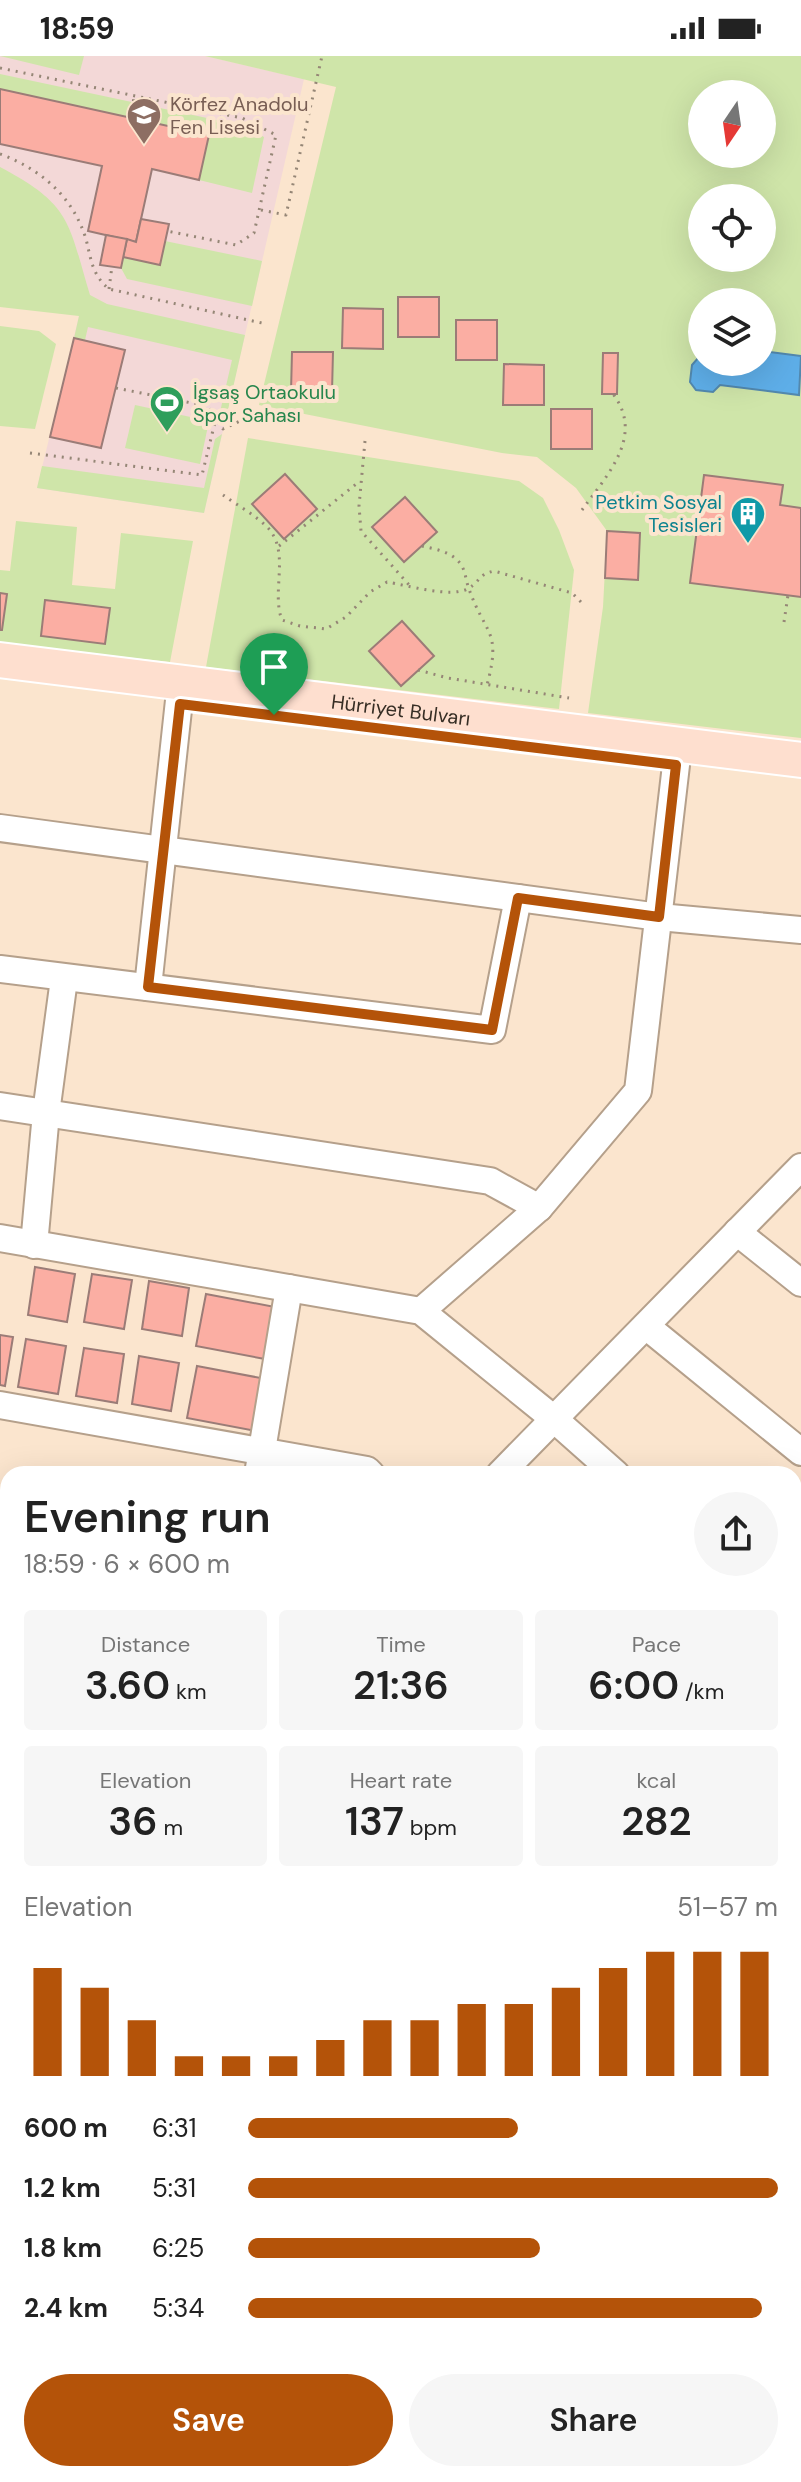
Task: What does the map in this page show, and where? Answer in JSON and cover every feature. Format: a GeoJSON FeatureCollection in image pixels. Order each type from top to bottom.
{"type":"FeatureCollection","features":[{"type":"Feature","properties":{"kind":"main road","name":"Hürriyet Bulvarı"},"geometry":{"type":"LineString","coordinates":[[0,660],[181,693],[801,782]]}},
{"type":"Feature","properties":{"kind":"main road","name":"Hürriyet Bulvarı"},"geometry":{"type":"LineString","coordinates":[[0,684],[181,693],[801,760]]}},
{"type":"Feature","properties":{"kind":"street"},"geometry":{"type":"LineString","coordinates":[[148,987],[181,693]]}},
{"type":"Feature","properties":{"kind":"street"},"geometry":{"type":"LineString","coordinates":[[421,1311],[539,1208],[638,1091],[676,765]]}},
{"type":"Feature","properties":{"kind":"street"},"geometry":{"type":"LineString","coordinates":[[0,828],[659,917],[801,930]]}},
{"type":"Feature","properties":{"kind":"street"},"geometry":{"type":"LineString","coordinates":[[0,969],[492,1030],[518,898]]}},
{"type":"Feature","properties":{"kind":"street"},"geometry":{"type":"LineString","coordinates":[[34,1245],[46,1113],[64,979]]}},
{"type":"Feature","properties":{"kind":"street"},"geometry":{"type":"LineString","coordinates":[[0,1106],[490,1181],[539,1208]]}},
{"type":"Feature","properties":{"kind":"street"},"geometry":{"type":"LineString","coordinates":[[508,1466],[801,1167]]}},
{"type":"Feature","properties":{"kind":"street"},"geometry":{"type":"LineString","coordinates":[[737,1232],[801,1283]]}},
{"type":"Feature","properties":{"kind":"street"},"geometry":{"type":"LineString","coordinates":[[0,1238],[421,1311],[607,1466]]}},
{"type":"Feature","properties":{"kind":"street"},"geometry":{"type":"LineString","coordinates":[[261,1464],[289,1288]]}},
{"type":"Feature","properties":{"kind":"street"},"geometry":{"type":"LineString","coordinates":[[646,1326],[801,1452]]}},
{"type":"Feature","properties":{"kind":"street"},"geometry":{"type":"LineString","coordinates":[[0,1405],[261,1464],[296,1466]]}},
{"type":"Feature","properties":{"kind":"path"},"geometry":{"type":"LineString","coordinates":[[260,210],[286,215],[322,56]]}},
{"type":"Feature","properties":{"kind":"path"},"geometry":{"type":"LineString","coordinates":[[0,68],[242,118],[276,135],[254,233],[236,245],[167,231]]}},
{"type":"Feature","properties":{"kind":"path"},"geometry":{"type":"LineString","coordinates":[[131,117],[135,96]]}},
{"type":"Feature","properties":{"kind":"path"},"geometry":{"type":"LineString","coordinates":[[0,154],[17,160],[44,177],[68,201],[82,230],[92,266],[100,281],[109,289],[262,323]]}},
{"type":"Feature","properties":{"kind":"path"},"geometry":{"type":"LineString","coordinates":[[109,289],[112,266]]}},
{"type":"Feature","properties":{"kind":"path"},"geometry":{"type":"LineString","coordinates":[[116,388],[207,406],[223,429],[240,421]]}},
{"type":"Feature","properties":{"kind":"path"},"geometry":{"type":"LineString","coordinates":[[582,510],[618,457],[625,434],[627,421],[623,408],[613,394]]}},
{"type":"Feature","properties":{"kind":"path"},"geometry":{"type":"LineString","coordinates":[[30,453],[202,475],[216,418]]}},
{"type":"Feature","properties":{"kind":"path"},"geometry":{"type":"LineString","coordinates":[[365,441],[361,531],[410,586]]}},
{"type":"Feature","properties":{"kind":"path"},"geometry":{"type":"LineString","coordinates":[[279,546],[361,480]]}},
{"type":"Feature","properties":{"kind":"path"},"geometry":{"type":"LineString","coordinates":[[223,495],[269,529],[279,546],[277,608],[282,620],[300,626],[326,629],[346,617],[370,592],[387,582],[453,593],[469,589],[482,574],[494,571],[572,593],[583,604]]}},
{"type":"Feature","properties":{"kind":"path"},"geometry":{"type":"LineString","coordinates":[[422,546],[445,552],[457,560],[465,572],[469,589],[493,638],[494,659],[487,685]]}},
{"type":"Feature","properties":{"kind":"path"},"geometry":{"type":"LineString","coordinates":[[784,622],[788,595]]}},
{"type":"Feature","properties":{"kind":"path"},"geometry":{"type":"LineString","coordinates":[[418,670],[569,698]]}},
{"type":"Feature","properties":{"kind":"shaded area","name":"Körfez Anadolu Fen Lisesi"},"geometry":{"type":"Polygon","coordinates":[[[0,56],[205,56],[304,79],[204,513],[37,488],[79,316],[0,217],[0,56]]]}},
{"type":"Feature","properties":{"kind":"green space"},"geometry":{"type":"Polygon","coordinates":[[[0,56],[84,56],[79,75],[0,56]]]}},
{"type":"Feature","properties":{"kind":"green space"},"geometry":{"type":"Polygon","coordinates":[[[205,56],[801,56],[801,738],[588,713],[603,607],[607,531],[576,488],[537,457],[502,453],[259,405],[336,87],[205,56]]]}},
{"type":"Feature","properties":{"kind":"green space"},"geometry":{"type":"Polygon","coordinates":[[[0,74],[240,125],[264,137],[252,193],[199,180],[208,134],[0,89],[0,74]]]}},
{"type":"Feature","properties":{"kind":"green space"},"geometry":{"type":"Polygon","coordinates":[[[0,167],[41,193],[64,218],[90,295],[107,304],[245,335],[225,423],[220,412],[232,360],[88,327],[85,340],[74,338],[79,316],[0,307],[0,167]]]}},
{"type":"Feature","properties":{"kind":"green space"},"geometry":{"type":"Polygon","coordinates":[[[165,241],[262,261],[252,306],[127,279],[121,268],[123,257],[160,265],[165,241]]]}},
{"type":"Feature","properties":{"kind":"green space"},"geometry":{"type":"Polygon","coordinates":[[[0,326],[39,331],[56,344],[35,429],[0,426],[0,326]]]}},
{"type":"Feature","properties":{"kind":"green space","name":"İgsaş Ortaokulu Spor Sahası"},"geometry":{"type":"Polygon","coordinates":[[[135,405],[209,421],[200,464],[125,448],[135,405]]]}},
{"type":"Feature","properties":{"kind":"green space"},"geometry":{"type":"Polygon","coordinates":[[[222,434],[204,513],[37,488],[42,466],[204,488],[215,439],[222,434]]]}},
{"type":"Feature","properties":{"kind":"green space"},"geometry":{"type":"Polygon","coordinates":[[[248,438],[519,481],[543,498],[574,570],[559,709],[206,667],[248,438]]]}},
{"type":"Feature","properties":{"kind":"green space"},"geometry":{"type":"Polygon","coordinates":[[[16,521],[77,527],[72,585],[115,589],[121,533],[193,541],[170,662],[0,643],[0,570],[10,571],[16,521]]]}},
{"type":"Feature","properties":{"kind":"water"},"geometry":{"type":"Polygon","coordinates":[[[776,353],[801,356],[799,395],[720,385],[713,392],[696,390],[690,382],[691,376],[776,376],[776,353]]]}},
{"type":"Feature","properties":{"kind":"building","name":"Körfez Anadolu Fen Lisesi"},"geometry":{"type":"Polygon","coordinates":[[[0,89],[209,135],[199,180],[152,169],[136,242],[88,231],[102,166],[0,144],[0,89]]]}},
{"type":"Feature","properties":{"kind":"building"},"geometry":{"type":"Polygon","coordinates":[[[141,219],[169,224],[160,265],[123,257],[127,239],[136,242],[141,219]]]}},
{"type":"Feature","properties":{"kind":"building"},"geometry":{"type":"Polygon","coordinates":[[[106,235],[127,239],[121,268],[100,265],[106,235]]]}},
{"type":"Feature","properties":{"kind":"building"},"geometry":{"type":"Polygon","coordinates":[[[398,297],[439,297],[439,337],[398,337],[398,297]]]}},
{"type":"Feature","properties":{"kind":"building"},"geometry":{"type":"Polygon","coordinates":[[[343,308],[383,309],[383,349],[342,348],[343,308]]]}},
{"type":"Feature","properties":{"kind":"building"},"geometry":{"type":"Polygon","coordinates":[[[456,320],[497,320],[497,360],[456,360],[456,320]]]}},
{"type":"Feature","properties":{"kind":"building"},"geometry":{"type":"Polygon","coordinates":[[[74,338],[125,350],[101,448],[50,437],[74,338]]]}},
{"type":"Feature","properties":{"kind":"building"},"geometry":{"type":"Polygon","coordinates":[[[292,352],[333,352],[332,392],[291,392],[292,352]]]}},
{"type":"Feature","properties":{"kind":"building"},"geometry":{"type":"Polygon","coordinates":[[[603,353],[618,353],[617,394],[602,394],[603,353]]]}},
{"type":"Feature","properties":{"kind":"building"},"geometry":{"type":"Polygon","coordinates":[[[504,364],[544,365],[544,405],[503,405],[504,364]]]}},
{"type":"Feature","properties":{"kind":"building"},"geometry":{"type":"Polygon","coordinates":[[[551,409],[592,409],[592,449],[551,449],[551,409]]]}},
{"type":"Feature","properties":{"kind":"building"},"geometry":{"type":"Polygon","coordinates":[[[285,474],[317,509],[284,539],[252,504],[285,474]]]}},
{"type":"Feature","properties":{"kind":"building","name":"Petkim Sosyal Tesisleri"},"geometry":{"type":"Polygon","coordinates":[[[704,475],[783,485],[780,505],[801,508],[801,597],[690,583],[704,475]]]}},
{"type":"Feature","properties":{"kind":"building"},"geometry":{"type":"Polygon","coordinates":[[[405,497],[437,532],[404,562],[372,527],[405,497]]]}},
{"type":"Feature","properties":{"kind":"building"},"geometry":{"type":"Polygon","coordinates":[[[607,531],[640,533],[638,580],[605,578],[607,531]]]}},
{"type":"Feature","properties":{"kind":"building"},"geometry":{"type":"Polygon","coordinates":[[[0,593],[7,594],[2,630],[0,630],[0,593]]]}},
{"type":"Feature","properties":{"kind":"building"},"geometry":{"type":"Polygon","coordinates":[[[45,600],[110,608],[105,644],[41,636],[45,600]]]}},
{"type":"Feature","properties":{"kind":"building"},"geometry":{"type":"Polygon","coordinates":[[[402,621],[434,656],[401,686],[369,651],[402,621]]]}},
{"type":"Feature","properties":{"kind":"building"},"geometry":{"type":"Polygon","coordinates":[[[35,1267],[75,1274],[67,1322],[28,1315],[35,1267]]]}},
{"type":"Feature","properties":{"kind":"building"},"geometry":{"type":"Polygon","coordinates":[[[92,1274],[132,1280],[124,1329],[84,1322],[92,1274]]]}},
{"type":"Feature","properties":{"kind":"building"},"geometry":{"type":"Polygon","coordinates":[[[149,1281],[189,1288],[182,1336],[142,1329],[149,1281]]]}},
{"type":"Feature","properties":{"kind":"building"},"geometry":{"type":"Polygon","coordinates":[[[206,1294],[275,1307],[265,1359],[196,1346],[206,1294]]]}},
{"type":"Feature","properties":{"kind":"building"},"geometry":{"type":"Polygon","coordinates":[[[0,1335],[13,1337],[5,1386],[0,1385],[0,1335]]]}},
{"type":"Feature","properties":{"kind":"building"},"geometry":{"type":"Polygon","coordinates":[[[26,1339],[66,1346],[58,1394],[18,1387],[26,1339]]]}},
{"type":"Feature","properties":{"kind":"building"},"geometry":{"type":"Polygon","coordinates":[[[84,1348],[124,1354],[117,1403],[76,1396],[84,1348]]]}},
{"type":"Feature","properties":{"kind":"building"},"geometry":{"type":"Polygon","coordinates":[[[139,1356],[179,1363],[171,1411],[132,1404],[139,1356]]]}},
{"type":"Feature","properties":{"kind":"building"},"geometry":{"type":"Polygon","coordinates":[[[197,1366],[266,1379],[256,1431],[187,1418],[197,1366]]]}},
{"type":"Feature","properties":{"kind":"place","name":"Körfez Anadolu Fen Lisesi"},"geometry":{"type":"Point","coordinates":[144,146]}},
{"type":"Feature","properties":{"kind":"place","name":"İgsaş Ortaokulu Spor Sahası"},"geometry":{"type":"Point","coordinates":[167,434]}},
{"type":"Feature","properties":{"kind":"place","name":"Petkim Sosyal Tesisleri"},"geometry":{"type":"Point","coordinates":[748,545]}},
{"type":"Feature","properties":{"kind":"route"},"geometry":{"type":"LineString","coordinates":[[180,704],[274,715],[676,765],[659,917],[518,898],[492,1030],[148,987],[180,704]]}}]}
